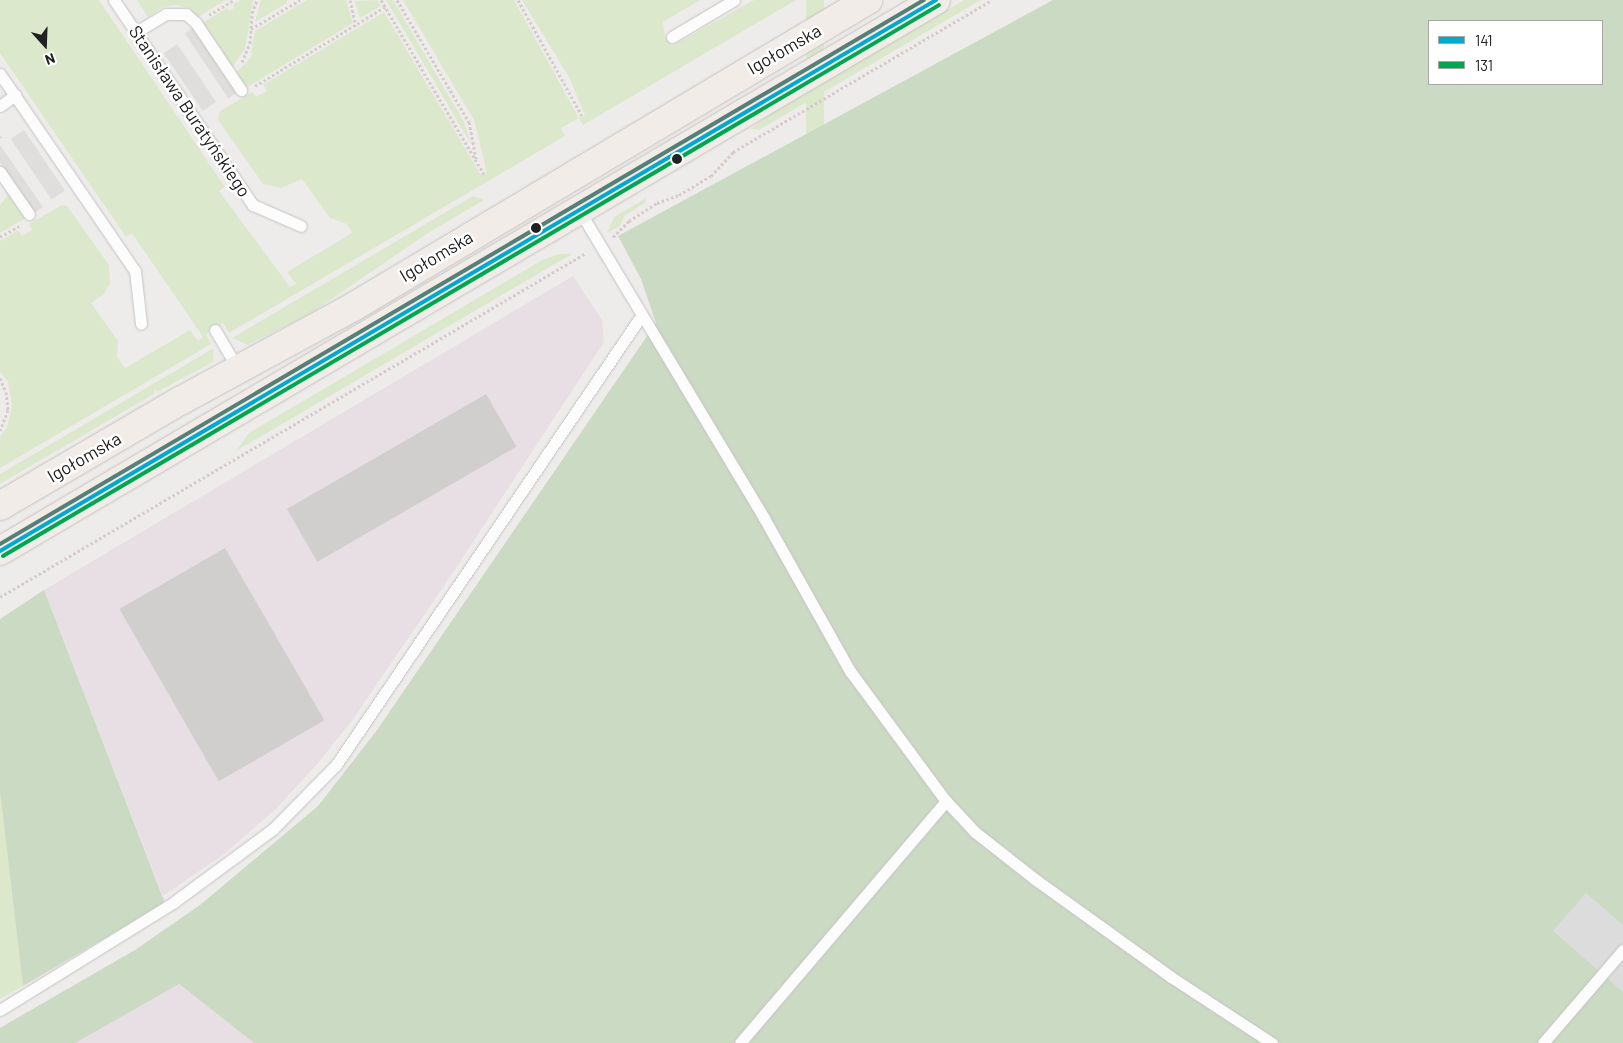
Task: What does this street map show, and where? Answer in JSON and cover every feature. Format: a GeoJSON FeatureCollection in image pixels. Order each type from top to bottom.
{"type":"FeatureCollection","features":[{"type":"Feature","properties":{"kind":"main road","name":"Igołomska"},"geometry":{"type":"LineString","coordinates":[[0,506],[238,369],[353,307],[868,0]]}},
{"type":"Feature","properties":{"kind":"main road","name":"Igołomska"},"geometry":{"type":"LineString","coordinates":[[0,551],[936,0]]}},
{"type":"Feature","properties":{"kind":"lane","name":"Stanisława Buratyńskiego"},"geometry":{"type":"LineString","coordinates":[[114,0],[253,205],[301,226]]}},
{"type":"Feature","properties":{"kind":"lane"},"geometry":{"type":"LineString","coordinates":[[672,36],[734,0]]}},
{"type":"Feature","properties":{"kind":"lane"},"geometry":{"type":"LineString","coordinates":[[136,32],[166,14],[186,14],[196,22],[241,90]]}},
{"type":"Feature","properties":{"kind":"lane"},"geometry":{"type":"LineString","coordinates":[[0,74],[135,271],[141,324]]}},
{"type":"Feature","properties":{"kind":"lane"},"geometry":{"type":"LineString","coordinates":[[0,106],[15,95]]}},
{"type":"Feature","properties":{"kind":"lane"},"geometry":{"type":"LineString","coordinates":[[0,172],[29,214]]}},
{"type":"Feature","properties":{"kind":"lane"},"geometry":{"type":"LineString","coordinates":[[579,209],[641,316],[764,518],[850,671],[946,801],[975,832],[1036,880],[1171,977],[1272,1043]]}},
{"type":"Feature","properties":{"kind":"lane"},"geometry":{"type":"LineString","coordinates":[[0,1010],[174,902],[273,829],[336,765],[641,316]]}},
{"type":"Feature","properties":{"kind":"lane"},"geometry":{"type":"LineString","coordinates":[[215,330],[238,369]]}},
{"type":"Feature","properties":{"kind":"lane"},"geometry":{"type":"LineString","coordinates":[[740,1043],[946,801]]}},
{"type":"Feature","properties":{"kind":"lane"},"geometry":{"type":"LineString","coordinates":[[1543,1043],[1623,950]]}},
{"type":"Feature","properties":{"kind":"path"},"geometry":{"type":"LineString","coordinates":[[200,20],[234,0]]}},
{"type":"Feature","properties":{"kind":"path"},"geometry":{"type":"LineString","coordinates":[[230,73],[246,56],[257,0]]}},
{"type":"Feature","properties":{"kind":"path"},"geometry":{"type":"LineString","coordinates":[[251,29],[300,0]]}},
{"type":"Feature","properties":{"kind":"path"},"geometry":{"type":"LineString","coordinates":[[350,0],[356,25]]}},
{"type":"Feature","properties":{"kind":"path"},"geometry":{"type":"LineString","coordinates":[[381,0],[484,174]]}},
{"type":"Feature","properties":{"kind":"path"},"geometry":{"type":"LineString","coordinates":[[397,0],[469,122],[476,159]]}},
{"type":"Feature","properties":{"kind":"path"},"geometry":{"type":"LineString","coordinates":[[518,0],[582,116]]}},
{"type":"Feature","properties":{"kind":"path"},"geometry":{"type":"LineString","coordinates":[[608,241],[629,220],[657,203],[679,195],[711,176],[733,152],[992,0]]}},
{"type":"Feature","properties":{"kind":"path"},"geometry":{"type":"LineString","coordinates":[[241,90],[243,93],[385,7]]}},
{"type":"Feature","properties":{"kind":"path"},"geometry":{"type":"LineString","coordinates":[[0,596],[584,254]]}},
{"type":"Feature","properties":{"kind":"path"},"geometry":{"type":"LineString","coordinates":[[0,378],[6,392],[8,410],[0,431]]}},
{"type":"Feature","properties":{"kind":"shaded area"},"geometry":{"type":"Polygon","coordinates":[[[193,28],[237,93],[228,98],[185,34],[193,28]]]}},
{"type":"Feature","properties":{"kind":"shaded area"},"geometry":{"type":"Polygon","coordinates":[[[177,44],[216,102],[203,111],[164,53],[177,44]]]}},
{"type":"Feature","properties":{"kind":"shaded area"},"geometry":{"type":"Polygon","coordinates":[[[24,130],[65,191],[52,199],[11,139],[24,130]]]}},
{"type":"Feature","properties":{"kind":"shaded area"},"geometry":{"type":"Polygon","coordinates":[[[0,145],[43,207],[34,213],[0,162],[0,145]]]}},
{"type":"Feature","properties":{"kind":"shaded area"},"geometry":{"type":"Polygon","coordinates":[[[573,276],[602,320],[604,342],[450,577],[351,722],[318,763],[278,807],[223,855],[163,896],[44,590],[573,276]]]}},
{"type":"Feature","properties":{"kind":"shaded area"},"geometry":{"type":"Polygon","coordinates":[[[135,950],[254,1043],[0,1043],[0,1028],[135,950]]]}},
{"type":"Feature","properties":{"kind":"green space"},"geometry":{"type":"Polygon","coordinates":[[[0,0],[99,0],[225,187],[219,191],[290,287],[296,284],[287,272],[352,233],[347,224],[330,218],[302,179],[281,188],[263,184],[218,120],[219,112],[252,92],[256,97],[267,91],[263,85],[384,12],[481,175],[487,173],[474,120],[403,0],[514,0],[579,118],[561,128],[565,136],[229,333],[223,323],[206,334],[211,344],[0,468],[0,437],[7,427],[12,406],[8,382],[0,372],[0,241],[18,230],[22,236],[32,230],[29,224],[62,205],[67,206],[109,265],[110,284],[103,295],[91,303],[118,341],[117,357],[125,368],[190,330],[198,341],[203,337],[132,233],[126,237],[0,53],[0,0]]]}},
{"type":"Feature","properties":{"kind":"green space"},"geometry":{"type":"Polygon","coordinates":[[[137,0],[226,0],[198,17],[189,8],[176,5],[163,7],[148,17],[137,0]]]}},
{"type":"Feature","properties":{"kind":"green space"},"geometry":{"type":"Polygon","coordinates":[[[241,0],[253,0],[245,49],[232,67],[202,23],[227,8],[229,11],[234,8],[233,4],[241,0]]]}},
{"type":"Feature","properties":{"kind":"green space"},"geometry":{"type":"Polygon","coordinates":[[[261,0],[287,0],[287,3],[255,22],[261,0]]]}},
{"type":"Feature","properties":{"kind":"green space"},"geometry":{"type":"Polygon","coordinates":[[[307,0],[346,0],[353,23],[246,88],[236,73],[253,55],[251,54],[255,31],[307,0]]]}},
{"type":"Feature","properties":{"kind":"green space"},"geometry":{"type":"Polygon","coordinates":[[[377,0],[381,6],[360,18],[355,1],[377,0]]]}},
{"type":"Feature","properties":{"kind":"green space"},"geometry":{"type":"Polygon","coordinates":[[[386,0],[393,0],[464,122],[471,144],[386,0]]]}},
{"type":"Feature","properties":{"kind":"green space"},"geometry":{"type":"Polygon","coordinates":[[[522,0],[700,0],[663,22],[665,37],[672,46],[754,0],[796,0],[583,125],[579,118],[585,115],[569,77],[522,0]]]}},
{"type":"Feature","properties":{"kind":"green space"},"geometry":{"type":"Polygon","coordinates":[[[806,0],[824,0],[824,219],[806,219],[806,0]]]}},
{"type":"Feature","properties":{"kind":"green space"},"geometry":{"type":"Polygon","coordinates":[[[964,0],[981,0],[759,130],[751,129],[770,114],[964,0]]]}},
{"type":"Feature","properties":{"kind":"green space"},"geometry":{"type":"Polygon","coordinates":[[[1053,0],[1623,0],[1623,1043],[254,1043],[179,984],[75,1043],[0,1043],[0,1028],[135,950],[200,905],[318,806],[377,730],[656,323],[641,279],[618,236],[1053,0]]]}},
{"type":"Feature","properties":{"kind":"green space"},"geometry":{"type":"Polygon","coordinates":[[[9,194],[26,218],[0,233],[0,205],[9,194]]]}},
{"type":"Feature","properties":{"kind":"green space"},"geometry":{"type":"Polygon","coordinates":[[[473,196],[484,200],[428,233],[311,313],[248,345],[232,338],[473,196]]]}},
{"type":"Feature","properties":{"kind":"green space"},"geometry":{"type":"Polygon","coordinates":[[[646,198],[645,203],[624,216],[620,226],[607,233],[614,217],[646,198]]]}},
{"type":"Feature","properties":{"kind":"green space"},"geometry":{"type":"Polygon","coordinates":[[[559,254],[572,254],[236,451],[249,433],[544,259],[559,254]]]}},
{"type":"Feature","properties":{"kind":"green space"},"geometry":{"type":"Polygon","coordinates":[[[214,348],[213,362],[157,392],[155,389],[154,394],[0,484],[0,474],[214,348]]]}},
{"type":"Feature","properties":{"kind":"green space"},"geometry":{"type":"Polygon","coordinates":[[[44,590],[165,903],[23,986],[0,792],[0,619],[44,590]]]}},
{"type":"Feature","properties":{"kind":"green space"},"geometry":{"type":"Polygon","coordinates":[[[0,792],[23,986],[0,999],[0,792]]]}},
{"type":"Feature","properties":{"kind":"pier"},"geometry":{"type":"Polygon","coordinates":[[[1586,893],[1623,925],[1623,992],[1553,931],[1586,893]]]}},
{"type":"Feature","properties":{"kind":"building"},"geometry":{"type":"Polygon","coordinates":[[[486,394],[516,447],[317,562],[287,509],[486,394]]]}},
{"type":"Feature","properties":{"kind":"building"},"geometry":{"type":"Polygon","coordinates":[[[225,548],[325,720],[219,781],[119,609],[225,548]]]}},
{"type":"Feature","properties":{"kind":"transit line"},"geometry":{"type":"LineString","coordinates":[[0,544],[924,0]]}},
{"type":"Feature","properties":{"kind":"transit line","name":"141"},"geometry":{"type":"LineString","coordinates":[[0,551],[936,0]]}},
{"type":"Feature","properties":{"kind":"transit line","name":"131"},"geometry":{"type":"LineString","coordinates":[[3,556],[939,5]]}}]}
